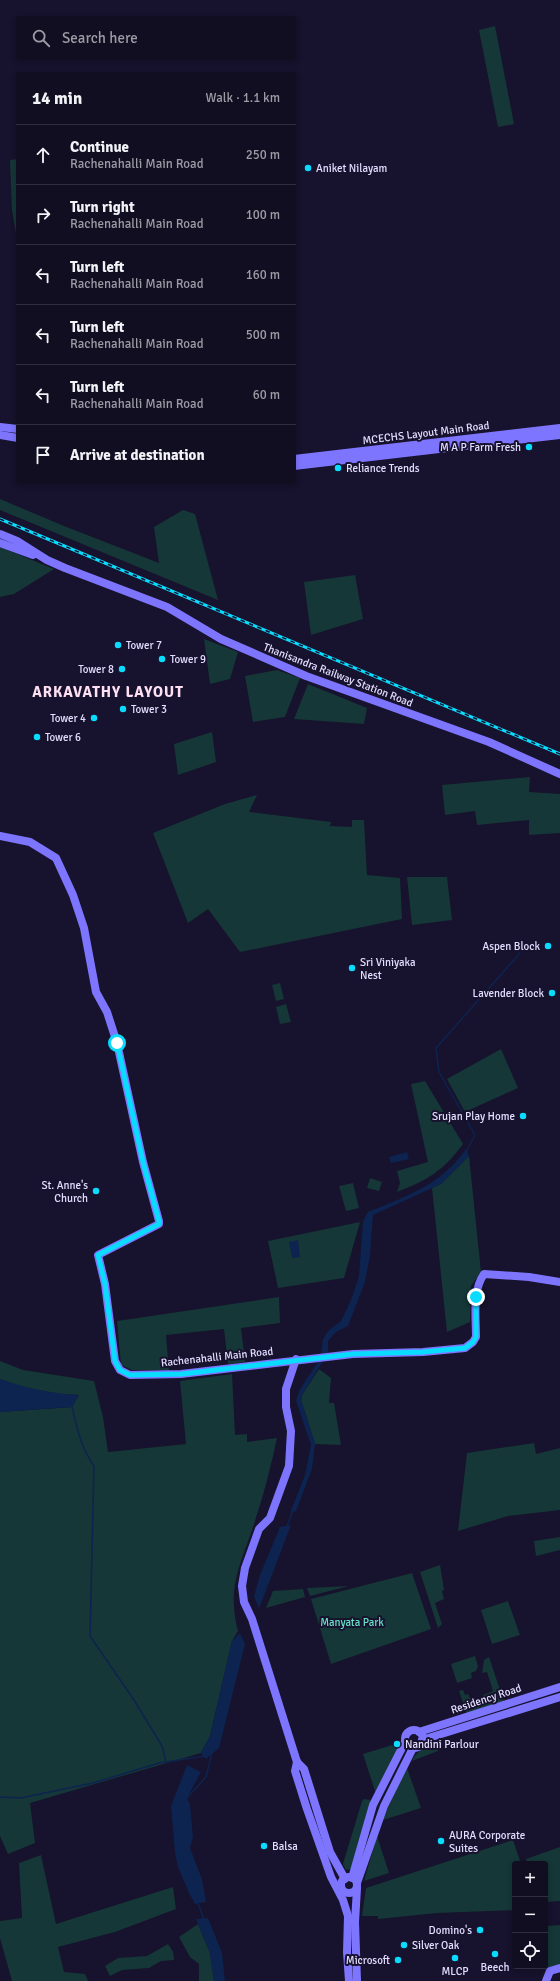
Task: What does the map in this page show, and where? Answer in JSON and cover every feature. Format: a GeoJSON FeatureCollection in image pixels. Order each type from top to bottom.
{"type":"FeatureCollection","features":[{"type":"Feature","properties":{"kind":"street"},"geometry":{"type":"LineString","coordinates":[[0,427],[16,429]]}},
{"type":"Feature","properties":{"kind":"street","name":"MCECHS Layout Main Road"},"geometry":{"type":"LineString","coordinates":[[296,459],[560,428]]}},
{"type":"Feature","properties":{"kind":"street"},"geometry":{"type":"LineString","coordinates":[[0,435],[16,438]]}},
{"type":"Feature","properties":{"kind":"street","name":"MCECHS Layout Main Road"},"geometry":{"type":"LineString","coordinates":[[296,466],[560,435]]}},
{"type":"Feature","properties":{"kind":"street","name":"Thanisandra Railway Station Road"},"geometry":{"type":"LineString","coordinates":[[0,534],[17,541],[47,560]]}},
{"type":"Feature","properties":{"kind":"street","name":"Thanisandra Railway Station Road"},"geometry":{"type":"LineString","coordinates":[[0,542],[167,607],[221,639],[306,676],[489,742],[560,774]]}},
{"type":"Feature","properties":{"kind":"street","name":"Rachenahalli Main Road"},"geometry":{"type":"LineString","coordinates":[[0,836],[30,842],[56,858],[73,895],[84,928],[96,992],[107,1012],[117,1043],[143,1162],[159,1221],[159,1224],[98,1255],[105,1284],[115,1361],[120,1370],[130,1375],[182,1374],[317,1357],[389,1352],[423,1352],[465,1348],[473,1342],[476,1337],[476,1297],[478,1285],[484,1274],[528,1277],[560,1282]]}},
{"type":"Feature","properties":{"kind":"street"},"geometry":{"type":"LineString","coordinates":[[296,1359],[286,1390],[286,1407],[291,1431],[289,1466],[270,1518],[259,1529],[245,1568],[242,1586],[244,1602],[250,1612],[297,1762],[304,1769],[330,1852],[350,1882],[352,1893],[346,1893]]}},
{"type":"Feature","properties":{"kind":"street","name":"Residency Road"},"geometry":{"type":"LineString","coordinates":[[419,1732],[560,1687]]}},
{"type":"Feature","properties":{"kind":"street","name":"Residency Road"},"geometry":{"type":"LineString","coordinates":[[422,1740],[560,1697]]}},
{"type":"Feature","properties":{"kind":"street"},"geometry":{"type":"LineString","coordinates":[[513,1702],[516,1711]]}},
{"type":"Feature","properties":{"kind":"street"},"geometry":{"type":"LineString","coordinates":[[349,1981],[347,1952],[348,1916],[346,1893],[342,1889],[350,1882],[412,1748],[420,1745],[422,1740],[419,1732],[414,1730],[409,1731],[405,1736],[405,1742],[373,1805],[350,1882],[357,1981]]}},
{"type":"Feature","properties":{"kind":"street"},"geometry":{"type":"LineString","coordinates":[[405,1742],[412,1748]]}},
{"type":"Feature","properties":{"kind":"street"},"geometry":{"type":"LineString","coordinates":[[297,1762],[295,1771],[331,1877],[343,1900],[348,1916]]}},
{"type":"Feature","properties":{"kind":"street"},"geometry":{"type":"LineString","coordinates":[[331,1877],[350,1882]]}},
{"type":"Feature","properties":{"kind":"street"},"geometry":{"type":"LineString","coordinates":[[546,1981],[550,1971],[560,1968]]}},
{"type":"Feature","properties":{"kind":"green space"},"geometry":{"type":"Polygon","coordinates":[[[495,26],[514,124],[498,127],[479,30],[495,26]]]}},
{"type":"Feature","properties":{"kind":"green space"},"geometry":{"type":"Polygon","coordinates":[[[16,159],[16,233],[12,210],[10,160],[16,159]]]}},
{"type":"Feature","properties":{"kind":"green space"},"geometry":{"type":"Polygon","coordinates":[[[0,499],[159,563],[154,527],[183,510],[195,514],[218,600],[0,510],[0,499]]]}},
{"type":"Feature","properties":{"kind":"green space"},"geometry":{"type":"Polygon","coordinates":[[[0,547],[54,569],[14,594],[0,597],[0,547]]]}},
{"type":"Feature","properties":{"kind":"green space"},"geometry":{"type":"Polygon","coordinates":[[[355,575],[363,619],[311,635],[304,582],[355,575]]]}},
{"type":"Feature","properties":{"kind":"green space"},"geometry":{"type":"Polygon","coordinates":[[[204,639],[238,652],[230,679],[210,684],[204,639]]]}},
{"type":"Feature","properties":{"kind":"green space"},"geometry":{"type":"Polygon","coordinates":[[[277,670],[300,678],[285,717],[253,722],[245,676],[277,670]]]}},
{"type":"Feature","properties":{"kind":"green space"},"geometry":{"type":"Polygon","coordinates":[[[308,684],[367,708],[364,724],[294,719],[308,684]]]}},
{"type":"Feature","properties":{"kind":"green space"},"geometry":{"type":"Polygon","coordinates":[[[212,732],[216,762],[178,775],[174,744],[212,732]]]}},
{"type":"Feature","properties":{"kind":"green space"},"geometry":{"type":"Polygon","coordinates":[[[530,777],[529,792],[560,794],[560,833],[529,835],[529,820],[477,825],[475,811],[445,815],[442,785],[530,777]]]}},
{"type":"Feature","properties":{"kind":"green space"},"geometry":{"type":"Polygon","coordinates":[[[257,795],[249,812],[331,822],[330,826],[352,827],[352,820],[364,820],[367,875],[400,878],[402,919],[240,952],[208,909],[188,923],[153,833],[225,804],[257,795]]]}},
{"type":"Feature","properties":{"kind":"green space"},"geometry":{"type":"Polygon","coordinates":[[[407,877],[447,877],[452,920],[412,925],[407,877]]]}},
{"type":"Feature","properties":{"kind":"green space"},"geometry":{"type":"Polygon","coordinates":[[[280,983],[284,999],[276,1001],[272,985],[280,983]]]}},
{"type":"Feature","properties":{"kind":"green space"},"geometry":{"type":"Polygon","coordinates":[[[286,1004],[291,1022],[280,1024],[276,1007],[286,1004]]]}},
{"type":"Feature","properties":{"kind":"green space"},"geometry":{"type":"Polygon","coordinates":[[[501,1049],[518,1088],[465,1112],[447,1079],[501,1049]]]}},
{"type":"Feature","properties":{"kind":"green space"},"geometry":{"type":"Polygon","coordinates":[[[425,1081],[463,1144],[449,1161],[434,1174],[397,1192],[400,1183],[397,1171],[428,1162],[411,1084],[425,1081]]]}},
{"type":"Feature","properties":{"kind":"green space"},"geometry":{"type":"Polygon","coordinates":[[[469,1156],[481,1272],[471,1286],[470,1322],[447,1332],[432,1188],[441,1184],[469,1156]]]}},
{"type":"Feature","properties":{"kind":"green space"},"geometry":{"type":"Polygon","coordinates":[[[370,1178],[382,1182],[379,1191],[367,1188],[370,1178]]]}},
{"type":"Feature","properties":{"kind":"green space"},"geometry":{"type":"Polygon","coordinates":[[[353,1183],[359,1208],[346,1211],[339,1186],[353,1183]]]}},
{"type":"Feature","properties":{"kind":"green space"},"geometry":{"type":"Polygon","coordinates":[[[360,1222],[344,1278],[278,1288],[268,1241],[360,1222]]]}},
{"type":"Feature","properties":{"kind":"green space"},"geometry":{"type":"Polygon","coordinates":[[[279,1297],[280,1323],[241,1328],[245,1362],[228,1364],[224,1329],[166,1335],[169,1370],[132,1370],[121,1365],[117,1321],[279,1297]]]}},
{"type":"Feature","properties":{"kind":"green space"},"geometry":{"type":"Polygon","coordinates":[[[0,1361],[23,1370],[94,1381],[103,1417],[108,1452],[186,1444],[180,1381],[232,1374],[235,1435],[247,1434],[247,1442],[277,1438],[261,1501],[237,1574],[234,1600],[238,1631],[232,1641],[210,1736],[201,1753],[30,1803],[35,1843],[8,1854],[0,1836],[0,1412],[72,1407],[79,1395],[60,1394],[22,1387],[0,1379],[0,1361]]]}},
{"type":"Feature","properties":{"kind":"green space"},"geometry":{"type":"Polygon","coordinates":[[[319,1369],[331,1378],[329,1403],[334,1403],[341,1445],[315,1444],[302,1403],[302,1395],[319,1369]]]}},
{"type":"Feature","properties":{"kind":"green space"},"geometry":{"type":"Polygon","coordinates":[[[534,1443],[536,1454],[560,1448],[560,1510],[508,1516],[458,1531],[467,1453],[534,1443]]]}},
{"type":"Feature","properties":{"kind":"green space"},"geometry":{"type":"Polygon","coordinates":[[[560,1537],[560,1550],[536,1556],[534,1541],[560,1537]]]}},
{"type":"Feature","properties":{"kind":"green space"},"geometry":{"type":"Polygon","coordinates":[[[440,1565],[444,1599],[435,1603],[442,1624],[438,1628],[420,1572],[440,1565]]]}},
{"type":"Feature","properties":{"kind":"green space","name":"Manyata Park"},"geometry":{"type":"Polygon","coordinates":[[[412,1573],[431,1629],[331,1664],[311,1599],[412,1573]]]}},
{"type":"Feature","properties":{"kind":"green space"},"geometry":{"type":"Polygon","coordinates":[[[349,1586],[310,1596],[307,1588],[349,1586]]]}},
{"type":"Feature","properties":{"kind":"green space"},"geometry":{"type":"Polygon","coordinates":[[[303,1589],[305,1597],[266,1608],[273,1591],[303,1589]]]}},
{"type":"Feature","properties":{"kind":"green space"},"geometry":{"type":"Polygon","coordinates":[[[508,1601],[520,1635],[492,1644],[481,1610],[508,1601]]]}},
{"type":"Feature","properties":{"kind":"green space"},"geometry":{"type":"Polygon","coordinates":[[[475,1656],[478,1666],[476,1671],[471,1673],[472,1678],[457,1683],[451,1664],[475,1656]]]}},
{"type":"Feature","properties":{"kind":"green space"},"geometry":{"type":"Polygon","coordinates":[[[489,1657],[504,1702],[467,1714],[459,1691],[463,1690],[465,1695],[468,1694],[472,1703],[481,1699],[483,1695],[493,1691],[487,1672],[482,1673],[484,1660],[489,1657]]]}},
{"type":"Feature","properties":{"kind":"green space"},"geometry":{"type":"Polygon","coordinates":[[[435,1740],[438,1751],[412,1761],[426,1744],[435,1740]]]}},
{"type":"Feature","properties":{"kind":"green space"},"geometry":{"type":"Polygon","coordinates":[[[402,1742],[376,1794],[363,1754],[402,1742]]]}},
{"type":"Feature","properties":{"kind":"green space"},"geometry":{"type":"Polygon","coordinates":[[[406,1765],[421,1808],[383,1820],[406,1765]]]}},
{"type":"Feature","properties":{"kind":"green space"},"geometry":{"type":"Polygon","coordinates":[[[364,1799],[371,1800],[351,1869],[346,1870],[343,1864],[362,1801],[364,1799]]]}},
{"type":"Feature","properties":{"kind":"green space"},"geometry":{"type":"Polygon","coordinates":[[[377,1836],[389,1873],[364,1881],[377,1836]]]}},
{"type":"Feature","properties":{"kind":"green space"},"geometry":{"type":"Polygon","coordinates":[[[513,1840],[520,1861],[512,1861],[512,1910],[437,1913],[378,1919],[378,1916],[362,1916],[366,1888],[513,1840]]]}},
{"type":"Feature","properties":{"kind":"green space"},"geometry":{"type":"Polygon","coordinates":[[[560,1847],[560,1901],[548,1902],[548,1861],[526,1861],[526,1859],[560,1847]]]}},
{"type":"Feature","properties":{"kind":"green space"},"geometry":{"type":"Polygon","coordinates":[[[41,1855],[56,1924],[173,1887],[176,1909],[115,1932],[58,1947],[64,1972],[85,1974],[88,1981],[12,1981],[0,1938],[0,1921],[22,1918],[19,1863],[41,1855]]]}},
{"type":"Feature","properties":{"kind":"green space"},"geometry":{"type":"Polygon","coordinates":[[[198,1924],[210,1953],[214,1981],[199,1981],[199,1964],[190,1957],[179,1937],[198,1924]]]}},
{"type":"Feature","properties":{"kind":"green space"},"geometry":{"type":"Polygon","coordinates":[[[560,1925],[560,1965],[548,1969],[548,1933],[548,1926],[560,1925]]]}},
{"type":"Feature","properties":{"kind":"green space"},"geometry":{"type":"Polygon","coordinates":[[[168,1944],[173,1952],[174,1960],[161,1961],[149,1968],[122,1970],[110,1976],[105,1966],[118,1958],[147,1956],[168,1944]]]}},
{"type":"Feature","properties":{"kind":"water"},"geometry":{"type":"Polygon","coordinates":[[[466,1149],[469,1156],[441,1184],[373,1215],[370,1255],[365,1282],[348,1326],[336,1332],[328,1341],[328,1354],[321,1355],[323,1339],[328,1331],[341,1321],[351,1300],[359,1276],[363,1221],[368,1212],[410,1195],[434,1181],[446,1172],[466,1149]]]}},
{"type":"Feature","properties":{"kind":"water"},"geometry":{"type":"Polygon","coordinates":[[[407,1152],[409,1159],[391,1163],[389,1157],[407,1152]]]}},
{"type":"Feature","properties":{"kind":"water"},"geometry":{"type":"Polygon","coordinates":[[[298,1240],[300,1257],[292,1258],[289,1242],[298,1240]]]}},
{"type":"Feature","properties":{"kind":"water"},"geometry":{"type":"Polygon","coordinates":[[[323,1361],[302,1395],[302,1403],[315,1444],[312,1469],[296,1511],[290,1513],[305,1475],[311,1445],[296,1401],[300,1389],[318,1362],[323,1361]]]}},
{"type":"Feature","properties":{"kind":"water"},"geometry":{"type":"Polygon","coordinates":[[[0,1379],[39,1390],[79,1395],[72,1407],[0,1412],[0,1379]]]}},
{"type":"Feature","properties":{"kind":"water"},"geometry":{"type":"Polygon","coordinates":[[[291,1525],[259,1609],[254,1596],[260,1575],[280,1527],[291,1525]]]}},
{"type":"Feature","properties":{"kind":"water"},"geometry":{"type":"Polygon","coordinates":[[[240,1633],[245,1644],[219,1748],[206,1759],[201,1753],[210,1736],[232,1641],[240,1633]]]}},
{"type":"Feature","properties":{"kind":"water"},"geometry":{"type":"Polygon","coordinates":[[[187,1765],[201,1772],[187,1798],[190,1804],[193,1837],[190,1848],[202,1879],[206,1902],[195,1904],[178,1867],[175,1853],[171,1806],[187,1765]]]}},
{"type":"Feature","properties":{"kind":"water"},"geometry":{"type":"Polygon","coordinates":[[[208,1918],[222,1953],[225,1981],[214,1981],[210,1953],[196,1919],[208,1918]]]}},
{"type":"Feature","properties":{"kind":"waterway"},"geometry":{"type":"LineString","coordinates":[[466,1152],[475,1135],[439,1072],[436,1048],[520,953]]}},
{"type":"Feature","properties":{"kind":"waterway"},"geometry":{"type":"LineString","coordinates":[[72,1407],[83,1445],[94,1466],[90,1636],[134,1700],[162,1746],[166,1762]]}},
{"type":"Feature","properties":{"kind":"waterway"},"geometry":{"type":"LineString","coordinates":[[287,1526],[293,1511]]}},
{"type":"Feature","properties":{"kind":"waterway"},"geometry":{"type":"LineString","coordinates":[[186,1799],[206,1777],[212,1753]]}},
{"type":"Feature","properties":{"kind":"waterway"},"geometry":{"type":"LineString","coordinates":[[0,1797],[21,1798],[93,1783],[159,1763],[205,1756]]}},
{"type":"Feature","properties":{"kind":"waterway"},"geometry":{"type":"LineString","coordinates":[[198,1903],[204,1920]]}},
{"type":"Feature","properties":{"kind":"railway"},"geometry":{"type":"LineString","coordinates":[[0,519],[560,754]]}},
{"type":"Feature","properties":{"kind":"place","name":"Aniket Nilayam"},"geometry":{"type":"Point","coordinates":[308,168]}},
{"type":"Feature","properties":{"kind":"place","name":"M A P Farm Fresh"},"geometry":{"type":"Point","coordinates":[529,447]}},
{"type":"Feature","properties":{"kind":"place","name":"Reliance Trends"},"geometry":{"type":"Point","coordinates":[338,468]}},
{"type":"Feature","properties":{"kind":"place","name":"Tower 7"},"geometry":{"type":"Point","coordinates":[118,645]}},
{"type":"Feature","properties":{"kind":"place","name":"Tower 9"},"geometry":{"type":"Point","coordinates":[162,659]}},
{"type":"Feature","properties":{"kind":"place","name":"Tower 8"},"geometry":{"type":"Point","coordinates":[122,669]}},
{"type":"Feature","properties":{"kind":"place","name":"Tower 3"},"geometry":{"type":"Point","coordinates":[123,709]}},
{"type":"Feature","properties":{"kind":"place","name":"Tower 4"},"geometry":{"type":"Point","coordinates":[94,718]}},
{"type":"Feature","properties":{"kind":"place","name":"Tower 6"},"geometry":{"type":"Point","coordinates":[37,737]}},
{"type":"Feature","properties":{"kind":"place","name":"Aspen Block"},"geometry":{"type":"Point","coordinates":[548,946]}},
{"type":"Feature","properties":{"kind":"place","name":"Sri Viniyaka Nest"},"geometry":{"type":"Point","coordinates":[352,968]}},
{"type":"Feature","properties":{"kind":"place","name":"Lavender Block"},"geometry":{"type":"Point","coordinates":[552,993]}},
{"type":"Feature","properties":{"kind":"place","name":"Srujan Play Home"},"geometry":{"type":"Point","coordinates":[523,1116]}},
{"type":"Feature","properties":{"kind":"place","name":"St. Anne's Church"},"geometry":{"type":"Point","coordinates":[96,1191]}},
{"type":"Feature","properties":{"kind":"place","name":"Nandini Parlour"},"geometry":{"type":"Point","coordinates":[397,1744]}},
{"type":"Feature","properties":{"kind":"place","name":"AURA Corporate Suites"},"geometry":{"type":"Point","coordinates":[441,1841]}},
{"type":"Feature","properties":{"kind":"place","name":"Balsa"},"geometry":{"type":"Point","coordinates":[264,1846]}},
{"type":"Feature","properties":{"kind":"place","name":"Domino's"},"geometry":{"type":"Point","coordinates":[480,1930]}},
{"type":"Feature","properties":{"kind":"place","name":"Silver Oak"},"geometry":{"type":"Point","coordinates":[404,1945]}},
{"type":"Feature","properties":{"kind":"place","name":"Beech"},"geometry":{"type":"Point","coordinates":[495,1954]}},
{"type":"Feature","properties":{"kind":"place","name":"MLCP"},"geometry":{"type":"Point","coordinates":[455,1958]}},
{"type":"Feature","properties":{"kind":"place","name":"Microsoft"},"geometry":{"type":"Point","coordinates":[398,1960]}},
{"type":"Feature","properties":{"kind":"district","name":"ARKAVATHY LAYOUT"},"geometry":{"type":"Point","coordinates":[108,692]}},
{"type":"Feature","properties":{"kind":"route"},"geometry":{"type":"LineString","coordinates":[[117,1043],[133,1112],[138,1142],[159,1221],[159,1224],[101,1252],[98,1255],[105,1284],[115,1361],[120,1370],[130,1375],[182,1374],[274,1362],[353,1354],[423,1352],[465,1348],[470,1345],[476,1337],[476,1297]]}}]}
